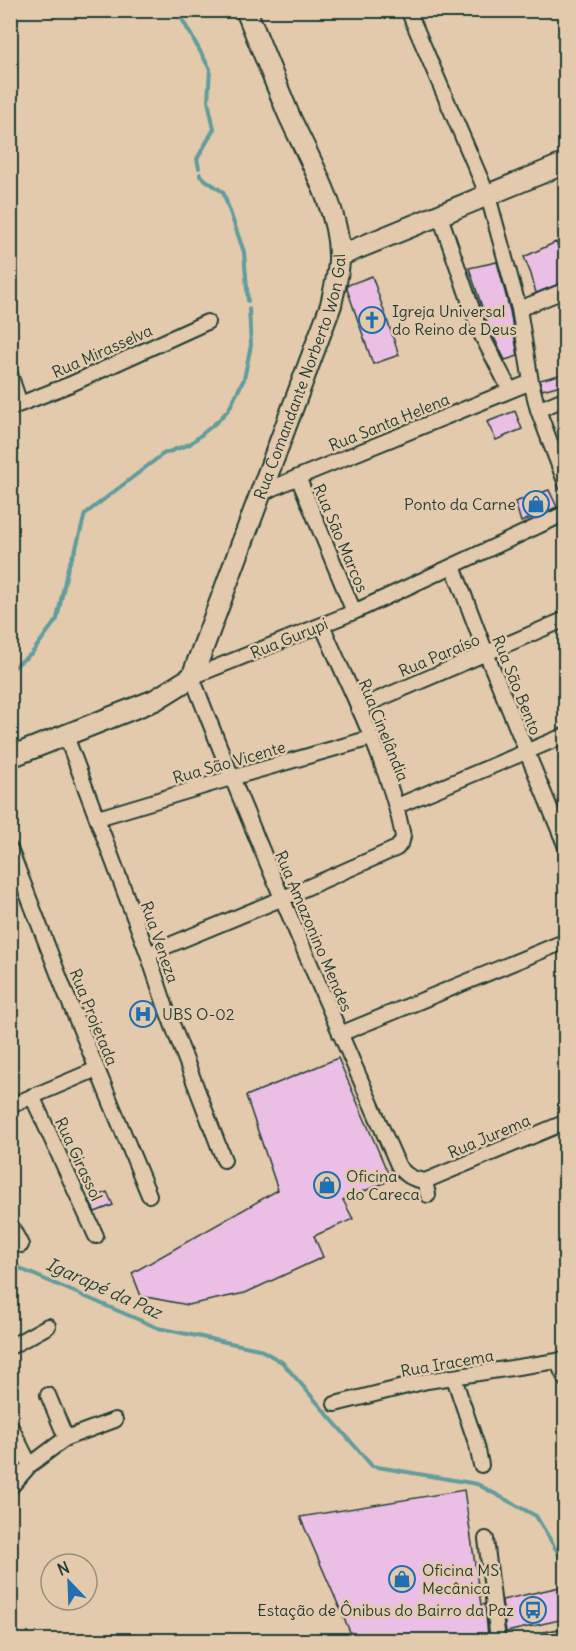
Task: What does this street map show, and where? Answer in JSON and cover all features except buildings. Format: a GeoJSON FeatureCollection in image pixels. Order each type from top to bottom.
{"type":"FeatureCollection","features":[{"type":"Feature","properties":{"kind":"street","name":"Rua Comandante Norberto Won Gal"},"geometry":{"type":"LineString","coordinates":[[192,677],[331,305],[339,256],[336,232],[320,182],[246,10]]}},
{"type":"Feature","properties":{"kind":"street"},"geometry":{"type":"LineString","coordinates":[[408,10],[488,196],[519,309],[538,410],[566,484]]}},
{"type":"Feature","properties":{"kind":"street"},"geometry":{"type":"LineString","coordinates":[[339,256],[566,163]]}},
{"type":"Feature","properties":{"kind":"street"},"geometry":{"type":"LineString","coordinates":[[440,216],[480,332],[510,390]]}},
{"type":"Feature","properties":{"kind":"street"},"geometry":{"type":"LineString","coordinates":[[519,309],[566,290]]}},
{"type":"Feature","properties":{"kind":"street","name":"Rua Mirasselva"},"geometry":{"type":"LineString","coordinates":[[15,406],[71,384],[207,322]]}},
{"type":"Feature","properties":{"kind":"street"},"geometry":{"type":"LineString","coordinates":[[10,374],[15,406]]}},
{"type":"Feature","properties":{"kind":"street","name":"Rua Santa Helena"},"geometry":{"type":"LineString","coordinates":[[260,494],[531,382]]}},
{"type":"Feature","properties":{"kind":"street"},"geometry":{"type":"LineString","coordinates":[[538,410],[566,398]]}},
{"type":"Feature","properties":{"kind":"street","name":"Rua São Marcos"},"geometry":{"type":"LineString","coordinates":[[298,477],[354,612]]}},
{"type":"Feature","properties":{"kind":"street","name":"Rua Gurupi"},"geometry":{"type":"LineString","coordinates":[[10,757],[155,700],[192,677],[354,612],[566,513]]}},
{"type":"Feature","properties":{"kind":"street","name":"Rua São Bento"},"geometry":{"type":"LineString","coordinates":[[453,566],[486,653],[566,847]]}},
{"type":"Feature","properties":{"kind":"street","name":"Rua Paraíso"},"geometry":{"type":"LineString","coordinates":[[358,708],[566,619]]}},
{"type":"Feature","properties":{"kind":"street","name":"Rua Cinelândia"},"geometry":{"type":"LineString","coordinates":[[283,898],[397,848],[403,837],[397,806],[371,738],[322,625]]}},
{"type":"Feature","properties":{"kind":"street","name":"Rua Amazonino Mendes"},"geometry":{"type":"LineString","coordinates":[[192,677],[231,778],[398,1165],[412,1179],[425,1180]]}},
{"type":"Feature","properties":{"kind":"street"},"geometry":{"type":"LineString","coordinates":[[397,806],[566,735]]}},
{"type":"Feature","properties":{"kind":"street","name":"Rua Veneza"},"geometry":{"type":"LineString","coordinates":[[66,736],[148,954],[165,1008],[224,1160]]}},
{"type":"Feature","properties":{"kind":"street","name":"Rua São Vicente"},"geometry":{"type":"LineString","coordinates":[[98,818],[371,738]]}},
{"type":"Feature","properties":{"kind":"street","name":"Rua Projetada"},"geometry":{"type":"LineString","coordinates":[[10,849],[64,989],[149,1196]]}},
{"type":"Feature","properties":{"kind":"street"},"geometry":{"type":"LineString","coordinates":[[148,954],[283,898]]}},
{"type":"Feature","properties":{"kind":"street"},"geometry":{"type":"LineString","coordinates":[[340,1034],[566,941]]}},
{"type":"Feature","properties":{"kind":"street"},"geometry":{"type":"LineString","coordinates":[[10,1106],[97,1069]]}},
{"type":"Feature","properties":{"kind":"street","name":"Rua Girassol"},"geometry":{"type":"LineString","coordinates":[[32,1096],[96,1236]]}},
{"type":"Feature","properties":{"kind":"street","name":"Rua Jurema"},"geometry":{"type":"LineString","coordinates":[[425,1180],[566,1122]]}},
{"type":"Feature","properties":{"kind":"street"},"geometry":{"type":"LineString","coordinates":[[425,1180],[428,1195]]}},
{"type":"Feature","properties":{"kind":"street"},"geometry":{"type":"LineString","coordinates":[[10,1224],[21,1245]]}},
{"type":"Feature","properties":{"kind":"street"},"geometry":{"type":"LineString","coordinates":[[10,1347],[48,1326]]}},
{"type":"Feature","properties":{"kind":"street"},"geometry":{"type":"LineString","coordinates":[[561,1360],[566,1380]]}},
{"type":"Feature","properties":{"kind":"street","name":"Rua Iracema"},"geometry":{"type":"LineString","coordinates":[[334,1404],[427,1381],[561,1360]]}},
{"type":"Feature","properties":{"kind":"street"},"geometry":{"type":"LineString","coordinates":[[454,1378],[477,1446],[481,1465]]}},
{"type":"Feature","properties":{"kind":"street"},"geometry":{"type":"LineString","coordinates":[[48,1395],[66,1438]]}},
{"type":"Feature","properties":{"kind":"street"},"geometry":{"type":"LineString","coordinates":[[10,1488],[30,1465],[66,1438],[115,1420]]}},
{"type":"Feature","properties":{"kind":"street"},"geometry":{"type":"LineString","coordinates":[[10,1425],[30,1465]]}},
{"type":"Feature","properties":{"kind":"street"},"geometry":{"type":"LineString","coordinates":[[486,1539],[498,1641]]}},
{"type":"Feature","properties":{"kind":"street"},"geometry":{"type":"LineString","coordinates":[[544,1641],[565,1636]]}},
{"type":"Feature","properties":{"kind":"waterway","name":"Igarapé da Paz"},"geometry":{"type":"LineString","coordinates":[[177,10],[210,69],[208,101],[214,129],[197,159],[199,168]]}},
{"type":"Feature","properties":{"kind":"waterway","name":"Igarapé da Paz"},"geometry":{"type":"LineString","coordinates":[[200,174],[223,192],[244,252],[248,301]]}},
{"type":"Feature","properties":{"kind":"waterway","name":"Igarapé da Paz"},"geometry":{"type":"LineString","coordinates":[[10,670],[32,653],[57,619],[68,567],[76,548],[85,514],[163,454],[190,444],[229,409],[244,379],[251,345],[249,309]]}},
{"type":"Feature","properties":{"kind":"waterway","name":"Igarapé da Paz"},"geometry":{"type":"LineString","coordinates":[[10,1262],[23,1270],[158,1328],[259,1349],[282,1362],[372,1466],[477,1484],[536,1516],[566,1566]]}},
{"type":"Feature","properties":{"kind":"place","name":"Igreja Universal do Reino de Deus"},"geometry":{"type":"Point","coordinates":[372,320]}},
{"type":"Feature","properties":{"kind":"place","name":"Ponto da Carne"},"geometry":{"type":"Point","coordinates":[536,504]}},
{"type":"Feature","properties":{"kind":"place","name":"UBS O-02"},"geometry":{"type":"Point","coordinates":[143,1014]}},
{"type":"Feature","properties":{"kind":"place","name":"Oficina do Careca"},"geometry":{"type":"Point","coordinates":[327,1185]}},
{"type":"Feature","properties":{"kind":"place","name":"Oficina MS Mecânica"},"geometry":{"type":"Point","coordinates":[402,1579]}},
{"type":"Feature","properties":{"kind":"place","name":"Estação de Ônibus do Bairro da Paz"},"geometry":{"type":"Point","coordinates":[533,1610]}}]}
